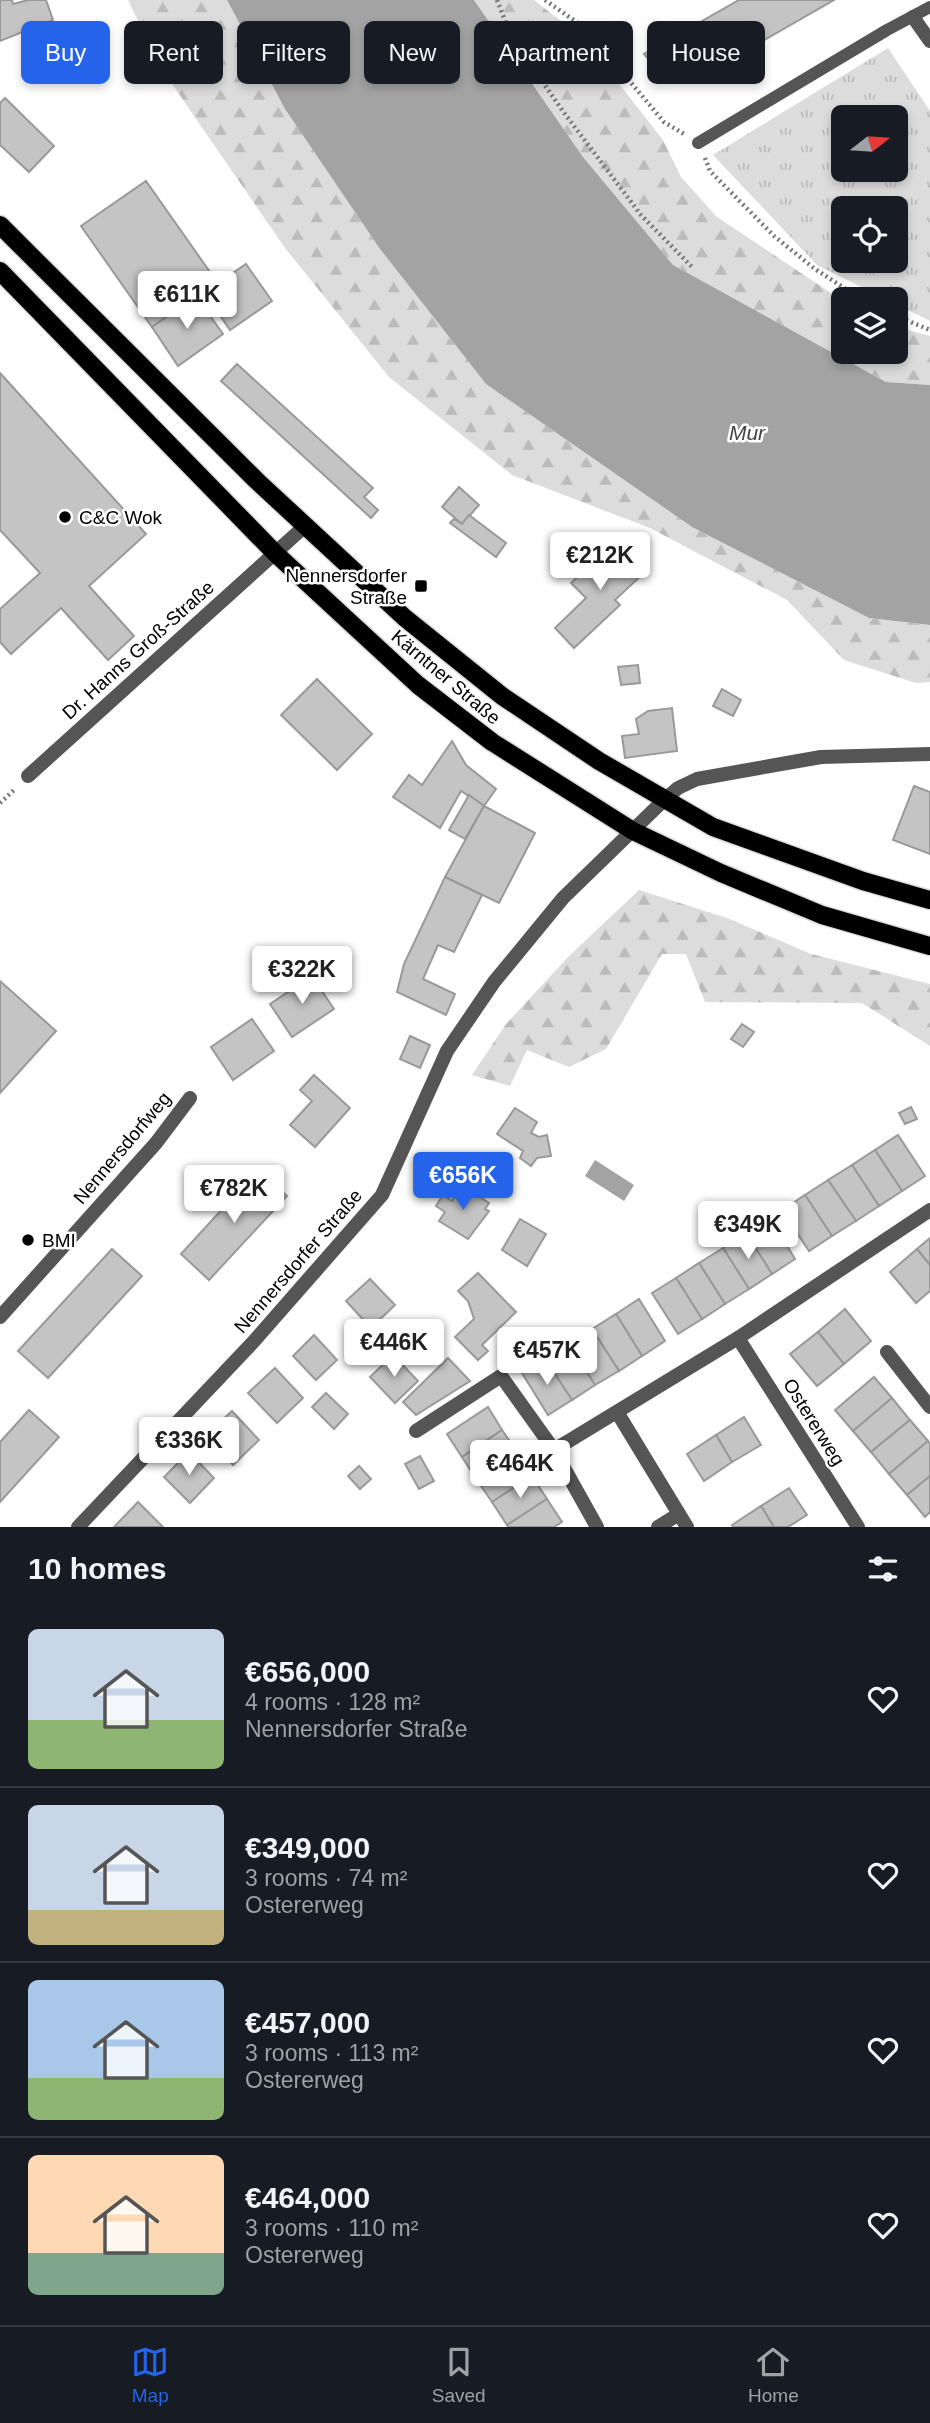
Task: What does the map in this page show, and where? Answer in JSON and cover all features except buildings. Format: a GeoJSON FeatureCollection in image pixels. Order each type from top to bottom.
{"type":"FeatureCollection","features":[{"type":"Feature","properties":{"kind":"main road","name":"Kärntner Straße"},"geometry":{"type":"LineString","coordinates":[[0,225],[305,526],[405,618],[502,696],[599,761],[713,827],[863,881],[930,900]]}},
{"type":"Feature","properties":{"kind":"main road","name":"Kärntner Straße"},"geometry":{"type":"LineString","coordinates":[[0,271],[276,554],[440,704],[542,775],[633,831],[721,873],[822,915],[930,946]]}},
{"type":"Feature","properties":{"kind":"street"},"geometry":{"type":"LineString","coordinates":[[913,17],[930,41]]}},
{"type":"Feature","properties":{"kind":"street","name":"Dr. Hanns Groß-Straße"},"geometry":{"type":"LineString","coordinates":[[28,776],[305,526]]}},
{"type":"Feature","properties":{"kind":"street"},"geometry":{"type":"LineString","coordinates":[[664,800],[678,788],[696,779],[807,760],[930,754]]}},
{"type":"Feature","properties":{"kind":"street","name":"Nennersdorfer Straße"},"geometry":{"type":"LineString","coordinates":[[78,1527],[255,1340],[382,1195],[447,1051],[494,982],[563,898],[664,800]]}},
{"type":"Feature","properties":{"kind":"street","name":"Nennersdorfweg"},"geometry":{"type":"LineString","coordinates":[[0,1317],[156,1143],[190,1098]]}},
{"type":"Feature","properties":{"kind":"street"},"geometry":{"type":"LineString","coordinates":[[554,1450],[738,1338],[930,1210]]}},
{"type":"Feature","properties":{"kind":"street","name":"Ostererweg"},"geometry":{"type":"LineString","coordinates":[[738,1338],[858,1527]]}},
{"type":"Feature","properties":{"kind":"street"},"geometry":{"type":"LineString","coordinates":[[887,1352],[930,1407]]}},
{"type":"Feature","properties":{"kind":"street"},"geometry":{"type":"LineString","coordinates":[[416,1431],[501,1376],[554,1450],[597,1527]]}},
{"type":"Feature","properties":{"kind":"street"},"geometry":{"type":"LineString","coordinates":[[617,1412],[687,1527]]}},
{"type":"Feature","properties":{"kind":"street"},"geometry":{"type":"LineString","coordinates":[[658,1527],[679,1514]]}},
{"type":"Feature","properties":{"kind":"lane"},"geometry":{"type":"LineString","coordinates":[[698,143],[930,7]]}},
{"type":"Feature","properties":{"kind":"path"},"geometry":{"type":"LineString","coordinates":[[498,0],[511,36],[562,110],[641,215],[693,268]]}},
{"type":"Feature","properties":{"kind":"path"},"geometry":{"type":"LineString","coordinates":[[908,321],[930,330]]}},
{"type":"Feature","properties":{"kind":"green space"},"geometry":{"type":"Polygon","coordinates":[[[128,0],[227,0],[238,21],[237,84],[272,84],[285,109],[380,249],[486,384],[692,527],[869,618],[930,625],[930,682],[916,683],[844,660],[787,600],[650,528],[512,475],[389,377],[285,248],[172,84],[223,84],[223,21],[138,21],[128,0]]]}},
{"type":"Feature","properties":{"kind":"green space"},"geometry":{"type":"Polygon","coordinates":[[[474,0],[534,0],[561,21],[489,21],[474,0]]]}},
{"type":"Feature","properties":{"kind":"green space"},"geometry":{"type":"Polygon","coordinates":[[[888,48],[930,111],[930,321],[908,310],[908,287],[862,287],[833,273],[908,273],[908,196],[831,196],[831,272],[817,265],[713,155],[888,48]]]}},
{"type":"Feature","properties":{"kind":"green space"},"geometry":{"type":"Polygon","coordinates":[[[532,84],[619,84],[663,140],[681,177],[717,217],[831,293],[831,352],[673,265],[583,157],[532,84]]]}},
{"type":"Feature","properties":{"kind":"green space"},"geometry":{"type":"Polygon","coordinates":[[[908,330],[930,336],[930,385],[886,382],[853,364],[908,364],[908,330]]]}},
{"type":"Feature","properties":{"kind":"green space"},"geometry":{"type":"Polygon","coordinates":[[[639,890],[727,918],[811,954],[930,984],[930,1046],[862,1003],[705,1002],[686,954],[662,954],[606,1049],[569,1067],[527,1050],[510,1086],[472,1075],[506,1024],[569,956],[639,890]]]}},
{"type":"Feature","properties":{"kind":"water","name":"Mur"},"geometry":{"type":"Polygon","coordinates":[[[227,0],[474,0],[489,21],[474,21],[474,84],[532,84],[583,157],[673,265],[831,352],[831,364],[853,364],[886,382],[930,385],[930,625],[869,618],[692,527],[486,384],[380,249],[285,109],[272,84],[350,84],[350,21],[238,21],[227,0]]]}},
{"type":"Feature","properties":{"kind":"water"},"geometry":{"type":"Polygon","coordinates":[[[595,1160],[634,1185],[624,1201],[585,1176],[595,1160]]]}},
{"type":"Feature","properties":{"kind":"place","name":"C&C Wok"},"geometry":{"type":"Point","coordinates":[65,517]}},
{"type":"Feature","properties":{"kind":"place","name":"Nennersdorfer Straße"},"geometry":{"type":"Point","coordinates":[421,586]}},
{"type":"Feature","properties":{"kind":"place","name":"BMI"},"geometry":{"type":"Point","coordinates":[28,1240]}}]}
